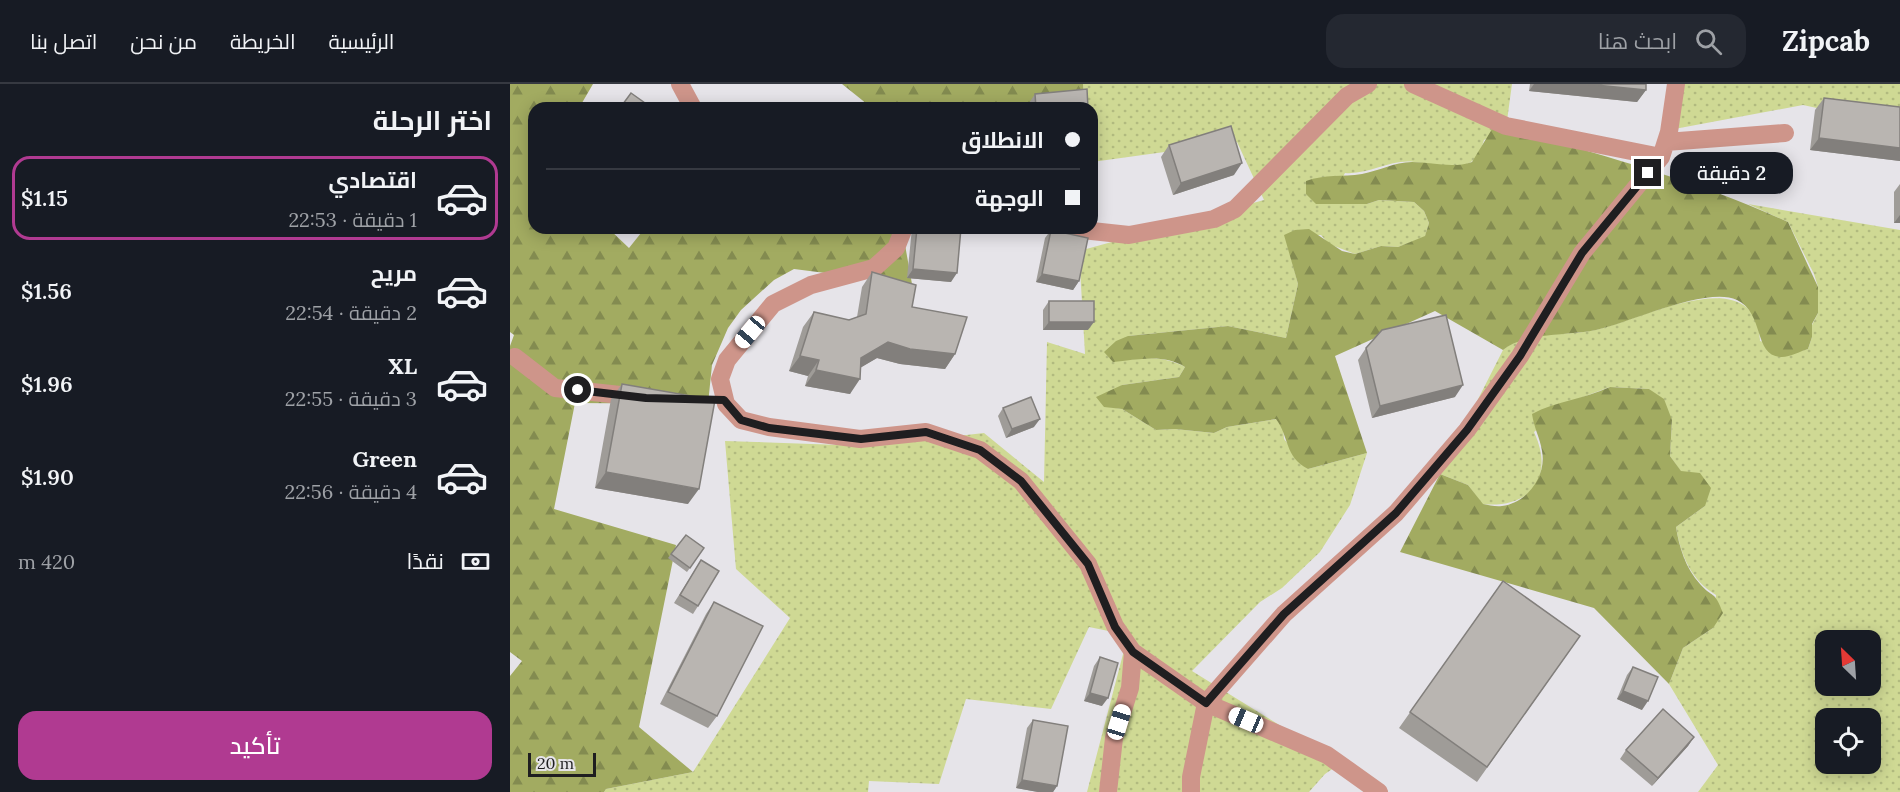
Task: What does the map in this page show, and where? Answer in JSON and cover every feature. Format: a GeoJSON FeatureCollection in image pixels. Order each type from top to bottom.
{"type":"FeatureCollection","features":[{"type":"Feature","properties":{"kind":"street"},"geometry":{"type":"LineString","coordinates":[[680,84],[690,102]]}},
{"type":"Feature","properties":{"kind":"street"},"geometry":{"type":"LineString","coordinates":[[1098,232],[1130,235],[1214,219],[1234,209],[1347,96],[1368,84]]}},
{"type":"Feature","properties":{"kind":"street"},"geometry":{"type":"LineString","coordinates":[[1413,84],[1506,126],[1664,150],[1785,133]]}},
{"type":"Feature","properties":{"kind":"street"},"geometry":{"type":"LineString","coordinates":[[1191,792],[1191,777],[1206,703],[1284,614],[1396,513],[1467,430],[1520,356],[1582,253],[1664,150],[1676,84]]}},
{"type":"Feature","properties":{"kind":"street"},"geometry":{"type":"LineString","coordinates":[[902,234],[896,248],[874,268],[811,285],[773,304],[726,360],[720,379],[724,400],[741,420],[769,428],[861,439],[926,432],[980,450],[1021,481],[1088,564],[1115,627],[1133,652],[1206,703],[1327,755],[1378,792]]}},
{"type":"Feature","properties":{"kind":"street"},"geometry":{"type":"LineString","coordinates":[[515,357],[555,388],[657,398]]}},
{"type":"Feature","properties":{"kind":"street"},"geometry":{"type":"LineString","coordinates":[[702,399],[724,400]]}},
{"type":"Feature","properties":{"kind":"street"},"geometry":{"type":"LineString","coordinates":[[1108,792],[1114,738],[1130,688],[1133,652]]}},
{"type":"Feature","properties":{"kind":"green space"},"geometry":{"type":"Polygon","coordinates":[[[510,84],[593,84],[582,102],[528,102],[528,234],[614,234],[629,248],[640,234],[903,234],[912,284],[794,269],[774,280],[741,310],[728,328],[712,365],[708,404],[575,403],[554,509],[676,545],[639,727],[693,772],[606,789],[604,792],[510,792],[510,676],[522,661],[510,652],[510,346],[514,335],[510,332],[510,84]]]}},
{"type":"Feature","properties":{"kind":"green space"},"geometry":{"type":"Polygon","coordinates":[[[842,84],[1083,84],[1084,102],[864,102],[842,84]]]}},
{"type":"Feature","properties":{"kind":"green space"},"geometry":{"type":"Polygon","coordinates":[[[1083,84],[1512,84],[1506,128],[1484,140],[1479,153],[1472,161],[1456,166],[1405,162],[1363,172],[1345,173],[1329,203],[1367,204],[1379,200],[1414,202],[1424,211],[1429,223],[1425,237],[1398,247],[1381,246],[1355,254],[1329,244],[1321,235],[1285,235],[1298,284],[1286,338],[1228,326],[1128,336],[1127,360],[1157,359],[1171,361],[1185,367],[1179,377],[1122,385],[1104,406],[1122,409],[1156,430],[1175,429],[1214,433],[1227,427],[1277,419],[1283,427],[1284,439],[1308,469],[1367,453],[1350,505],[1320,552],[1282,588],[1260,602],[1192,671],[1341,763],[1325,774],[1309,792],[1087,792],[1128,635],[1089,627],[1051,709],[966,699],[939,784],[869,781],[868,792],[604,792],[606,789],[693,772],[790,618],[736,569],[725,441],[869,446],[984,433],[1044,482],[1047,342],[1085,354],[1079,251],[1264,200],[1237,142],[1098,161],[1098,102],[1084,102],[1083,84]]]}},
{"type":"Feature","properties":{"kind":"green space"},"geometry":{"type":"Polygon","coordinates":[[[1668,84],[1900,84],[1900,126],[1803,105],[1669,130],[1668,84]]]}},
{"type":"Feature","properties":{"kind":"green space"},"geometry":{"type":"Polygon","coordinates":[[[1506,128],[1685,181],[1788,222],[1818,287],[1818,313],[1812,324],[1812,337],[1808,349],[1785,357],[1773,355],[1762,342],[1752,314],[1746,306],[1737,300],[1723,297],[1688,301],[1596,330],[1534,337],[1512,344],[1503,350],[1435,311],[1335,356],[1367,453],[1308,469],[1300,464],[1291,452],[1276,419],[1227,427],[1214,433],[1175,429],[1156,430],[1122,409],[1104,407],[1096,397],[1122,385],[1179,377],[1185,367],[1159,359],[1113,362],[1104,352],[1116,341],[1128,336],[1228,326],[1286,338],[1298,284],[1284,235],[1295,230],[1309,229],[1342,251],[1355,254],[1381,246],[1398,247],[1425,236],[1429,223],[1424,211],[1414,202],[1379,200],[1367,204],[1316,204],[1306,194],[1306,181],[1327,176],[1362,174],[1405,162],[1450,165],[1472,162],[1492,129],[1506,128]]]}},
{"type":"Feature","properties":{"kind":"green space"},"geometry":{"type":"Polygon","coordinates":[[[1748,204],[1900,230],[1900,792],[1698,792],[1718,765],[1669,684],[1683,648],[1713,628],[1716,595],[1694,575],[1681,548],[1676,527],[1705,506],[1670,456],[1672,420],[1649,389],[1610,387],[1572,401],[1534,432],[1540,448],[1542,463],[1540,476],[1526,495],[1514,501],[1482,504],[1468,485],[1440,474],[1503,350],[1513,343],[1535,336],[1595,330],[1666,307],[1718,298],[1739,303],[1754,316],[1760,341],[1797,352],[1808,349],[1812,337],[1812,325],[1818,313],[1818,287],[1814,274],[1788,222],[1748,204]]]}},
{"type":"Feature","properties":{"kind":"green space"},"geometry":{"type":"Polygon","coordinates":[[[1610,387],[1649,389],[1664,399],[1672,420],[1670,456],[1681,471],[1700,473],[1711,488],[1705,506],[1676,527],[1687,565],[1704,589],[1715,597],[1723,613],[1713,628],[1683,648],[1669,684],[1594,608],[1400,552],[1440,474],[1468,485],[1483,504],[1502,506],[1520,500],[1538,479],[1543,460],[1532,414],[1610,387]]]}},
{"type":"Feature","properties":{"kind":"building"},"geometry":{"type":"Polygon","coordinates":[[[1586,84],[1646,84],[1646,90],[1586,84]]]}},
{"type":"Feature","properties":{"kind":"building"},"geometry":{"type":"Polygon","coordinates":[[[1087,89],[1088,102],[1036,102],[1035,94],[1087,89]]]}},
{"type":"Feature","properties":{"kind":"building"},"geometry":{"type":"Polygon","coordinates":[[[631,93],[644,102],[624,102],[631,93]]]}},
{"type":"Feature","properties":{"kind":"building"},"geometry":{"type":"Polygon","coordinates":[[[1824,98],[1900,107],[1900,148],[1819,138],[1824,98]]]}},
{"type":"Feature","properties":{"kind":"building"},"geometry":{"type":"Polygon","coordinates":[[[1231,126],[1242,163],[1181,183],[1169,145],[1231,126]]]}},
{"type":"Feature","properties":{"kind":"building"},"geometry":{"type":"Polygon","coordinates":[[[916,234],[960,234],[957,273],[913,269],[916,234]]]}},
{"type":"Feature","properties":{"kind":"building"},"geometry":{"type":"Polygon","coordinates":[[[1050,234],[1070,234],[1088,238],[1079,281],[1042,274],[1050,234]]]}},
{"type":"Feature","properties":{"kind":"building"},"geometry":{"type":"Polygon","coordinates":[[[872,272],[916,285],[912,307],[967,317],[955,354],[910,349],[888,342],[861,358],[860,379],[816,370],[819,360],[800,356],[814,312],[849,320],[866,314],[872,272]]]}},
{"type":"Feature","properties":{"kind":"building"},"geometry":{"type":"Polygon","coordinates":[[[1049,301],[1094,301],[1094,322],[1049,322],[1049,301]]]}},
{"type":"Feature","properties":{"kind":"building"},"geometry":{"type":"Polygon","coordinates":[[[1446,315],[1463,385],[1380,406],[1366,348],[1382,330],[1446,315]]]}},
{"type":"Feature","properties":{"kind":"building"},"geometry":{"type":"Polygon","coordinates":[[[622,384],[715,400],[699,489],[606,472],[622,384]]]}},
{"type":"Feature","properties":{"kind":"building"},"geometry":{"type":"Polygon","coordinates":[[[1031,397],[1040,419],[1012,429],[1003,408],[1031,397]]]}},
{"type":"Feature","properties":{"kind":"building"},"geometry":{"type":"Polygon","coordinates":[[[686,535],[704,548],[690,568],[671,554],[686,535]]]}},
{"type":"Feature","properties":{"kind":"building"},"geometry":{"type":"Polygon","coordinates":[[[701,560],[719,571],[698,606],[680,595],[701,560]]]}},
{"type":"Feature","properties":{"kind":"building"},"geometry":{"type":"Polygon","coordinates":[[[1503,581],[1580,636],[1487,767],[1410,712],[1503,581]]]}},
{"type":"Feature","properties":{"kind":"building"},"geometry":{"type":"Polygon","coordinates":[[[714,602],[763,626],[717,716],[668,692],[714,602]]]}},
{"type":"Feature","properties":{"kind":"building"},"geometry":{"type":"Polygon","coordinates":[[[1100,657],[1118,663],[1108,698],[1090,693],[1100,657]]]}},
{"type":"Feature","properties":{"kind":"building"},"geometry":{"type":"Polygon","coordinates":[[[1633,667],[1658,677],[1648,701],[1623,691],[1633,667]]]}},
{"type":"Feature","properties":{"kind":"building"},"geometry":{"type":"Polygon","coordinates":[[[1663,709],[1694,737],[1658,778],[1626,750],[1663,709]]]}},
{"type":"Feature","properties":{"kind":"building"},"geometry":{"type":"Polygon","coordinates":[[[1033,720],[1068,726],[1057,786],[1022,780],[1033,720]]]}},
{"type":"Feature","properties":{"kind":"route"},"geometry":{"type":"LineString","coordinates":[[578,390],[646,398],[724,400],[741,420],[769,428],[861,439],[926,432],[980,450],[1021,481],[1088,564],[1115,627],[1133,652],[1206,703],[1284,614],[1396,513],[1467,430],[1520,356],[1582,253],[1648,173]]}}]}
